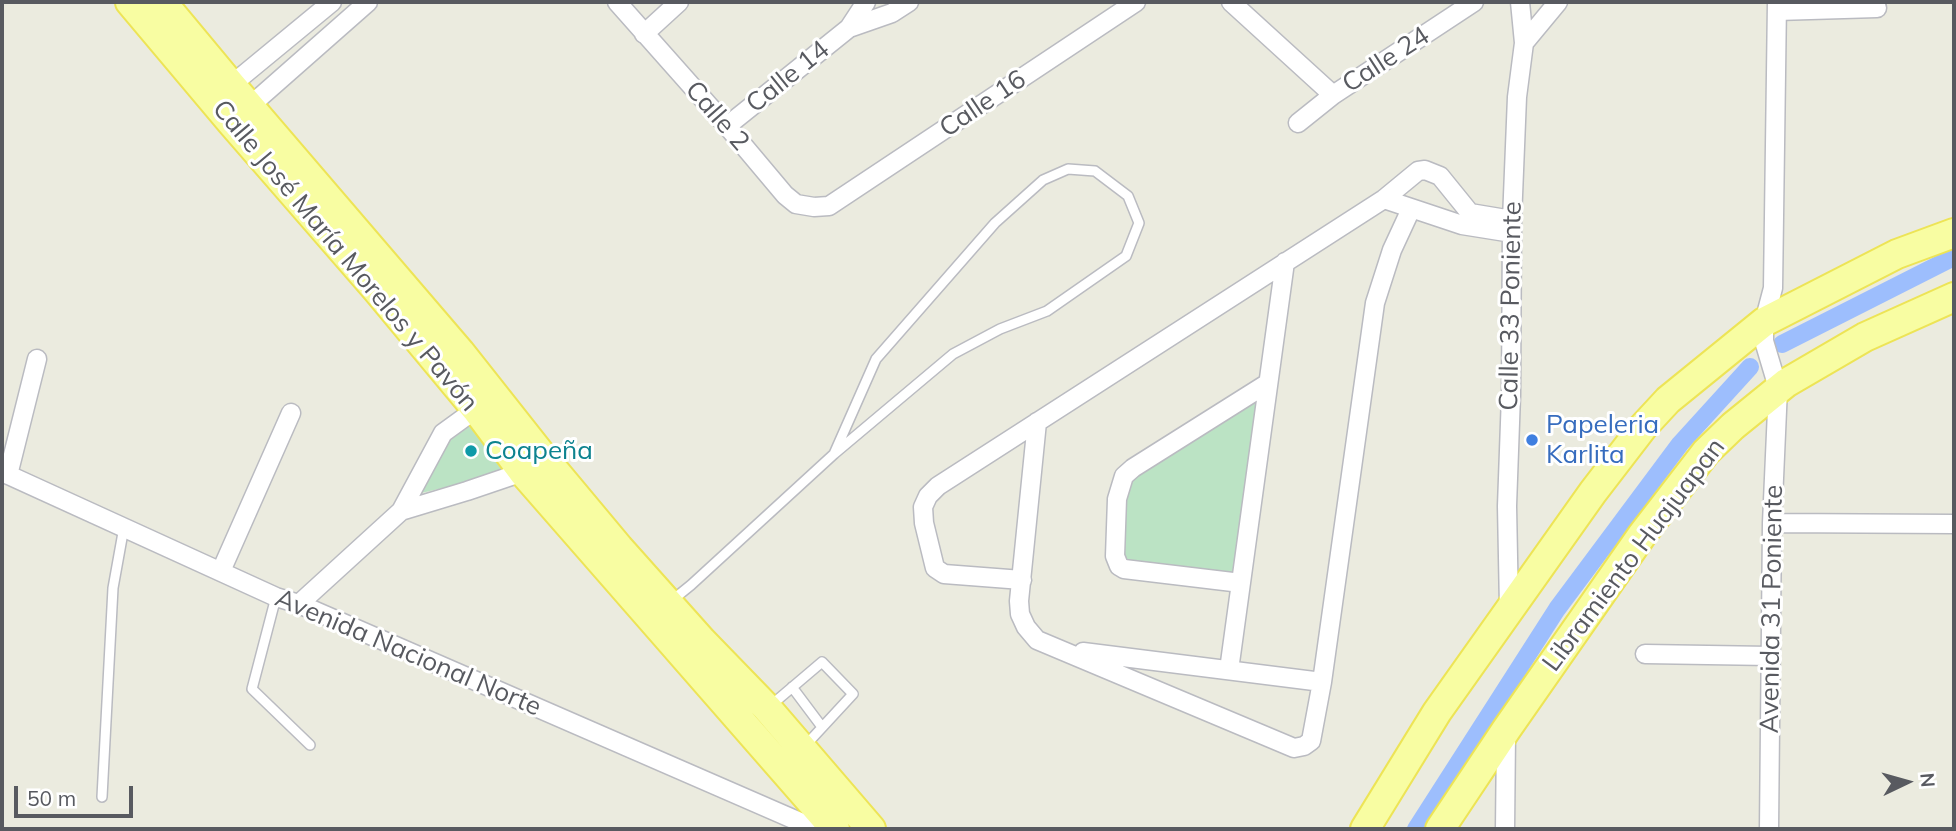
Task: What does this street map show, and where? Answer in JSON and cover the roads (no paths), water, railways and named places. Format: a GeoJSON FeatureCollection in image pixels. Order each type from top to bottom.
{"type":"FeatureCollection","features":[{"type":"Feature","properties":{"kind":"main road","name":"Calle José María Morelos y Pavón"},"geometry":{"type":"LineString","coordinates":[[130,2],[222,93],[377,290],[485,402],[533,465],[658,610],[855,825]]}},
{"type":"Feature","properties":{"kind":"main road","name":"Calle José María Morelos y Pavón"},"geometry":{"type":"LineString","coordinates":[[162,2],[222,93]]}},
{"type":"Feature","properties":{"kind":"main road"},"geometry":{"type":"LineString","coordinates":[[1370,825],[1437,712],[1593,492],[1643,427],[1668,400],[1764,332],[1897,254],[1954,233]]}},
{"type":"Feature","properties":{"kind":"main road","name":"Libramiento Huajuapan"},"geometry":{"type":"LineString","coordinates":[[1440,829],[1642,535],[1706,452],[1775,379],[1954,297]]}},
{"type":"Feature","properties":{"kind":"main road","name":"Calle José María Morelos y Pavón"},"geometry":{"type":"LineString","coordinates":[[658,610],[767,708],[803,748],[855,825]]}},
{"type":"Feature","properties":{"kind":"street"},"geometry":{"type":"LineString","coordinates":[[222,93],[332,2]]}},
{"type":"Feature","properties":{"kind":"street"},"geometry":{"type":"LineString","coordinates":[[240,114],[368,2]]}},
{"type":"Feature","properties":{"kind":"street","name":"Calle 2"},"geometry":{"type":"LineString","coordinates":[[617,2],[785,195],[796,204],[829,206]]}},
{"type":"Feature","properties":{"kind":"street"},"geometry":{"type":"LineString","coordinates":[[644,34],[679,2]]}},
{"type":"Feature","properties":{"kind":"street","name":"Calle 14"},"geometry":{"type":"LineString","coordinates":[[727,126],[849,28],[866,2]]}},
{"type":"Feature","properties":{"kind":"street","name":"Calle 14"},"geometry":{"type":"LineString","coordinates":[[849,28],[892,13],[909,2]]}},
{"type":"Feature","properties":{"kind":"street","name":"Calle 16"},"geometry":{"type":"LineString","coordinates":[[829,206],[1136,2]]}},
{"type":"Feature","properties":{"kind":"street"},"geometry":{"type":"LineString","coordinates":[[1231,2],[1333,95]]}},
{"type":"Feature","properties":{"kind":"street","name":"Calle 24"},"geometry":{"type":"LineString","coordinates":[[1298,123],[1333,95],[1474,2]]}},
{"type":"Feature","properties":{"kind":"street","name":"Calle 33 Poniente"},"geometry":{"type":"LineString","coordinates":[[1510,611],[1507,506],[1512,227],[1517,97],[1524,43],[1520,2]]}},
{"type":"Feature","properties":{"kind":"street"},"geometry":{"type":"LineString","coordinates":[[1524,43],[1558,2]]}},
{"type":"Feature","properties":{"kind":"street"},"geometry":{"type":"LineString","coordinates":[[1764,332],[1773,288],[1777,6],[1877,8]]}},
{"type":"Feature","properties":{"kind":"street"},"geometry":{"type":"LineString","coordinates":[[1022,580],[944,574],[935,568],[924,523],[923,507],[928,496],[938,486],[1384,199],[1418,171],[1425,170],[1440,176],[1466,219]]}},
{"type":"Feature","properties":{"kind":"street"},"geometry":{"type":"LineString","coordinates":[[1384,199],[1411,209],[1512,227]]}},
{"type":"Feature","properties":{"kind":"street"},"geometry":{"type":"LineString","coordinates":[[1037,422],[1019,601],[1020,614],[1026,627],[1037,640],[1294,748],[1304,747],[1311,741],[1322,682],[1375,303],[1392,250],[1411,209]]}},
{"type":"Feature","properties":{"kind":"street"},"geometry":{"type":"LineString","coordinates":[[1229,670],[1285,262]]}},
{"type":"Feature","properties":{"kind":"street","name":"Avenida 31 Poniente"},"geometry":{"type":"LineString","coordinates":[[1764,332],[1775,379],[1769,829]]}},
{"type":"Feature","properties":{"kind":"street"},"geometry":{"type":"LineString","coordinates":[[5,473],[37,359]]}},
{"type":"Feature","properties":{"kind":"street"},"geometry":{"type":"LineString","coordinates":[[1241,583],[1124,569],[1119,566],[1115,556],[1117,499],[1124,476],[1133,468],[1268,383]]}},
{"type":"Feature","properties":{"kind":"street"},"geometry":{"type":"LineString","coordinates":[[299,604],[401,511],[443,433],[485,402]]}},
{"type":"Feature","properties":{"kind":"street"},"geometry":{"type":"LineString","coordinates":[[221,571],[291,413]]}},
{"type":"Feature","properties":{"kind":"street"},"geometry":{"type":"LineString","coordinates":[[401,511],[533,465]]}},
{"type":"Feature","properties":{"kind":"street","name":"Avenida Nacional Norte"},"geometry":{"type":"LineString","coordinates":[[5,473],[276,597],[299,604],[816,829]]}},
{"type":"Feature","properties":{"kind":"street"},"geometry":{"type":"LineString","coordinates":[[1772,523],[1954,524]]}},
{"type":"Feature","properties":{"kind":"street"},"geometry":{"type":"LineString","coordinates":[[1059,649],[1322,682]]}},
{"type":"Feature","properties":{"kind":"street"},"geometry":{"type":"LineString","coordinates":[[1645,654],[1770,656]]}},
{"type":"Feature","properties":{"kind":"street"},"geometry":{"type":"LineString","coordinates":[[1505,829],[1506,730]]}},
{"type":"Feature","properties":{"kind":"lane"},"geometry":{"type":"LineString","coordinates":[[658,610],[691,585],[834,454],[953,354],[1000,329],[1046,311],[1126,256],[1139,223],[1128,196],[1095,171],[1068,169],[1043,180],[995,223],[876,359],[834,454]]}},
{"type":"Feature","properties":{"kind":"lane"},"geometry":{"type":"LineString","coordinates":[[102,797],[113,588],[124,527]]}},
{"type":"Feature","properties":{"kind":"lane"},"geometry":{"type":"LineString","coordinates":[[276,597],[252,689],[310,745]]}},
{"type":"Feature","properties":{"kind":"lane"},"geometry":{"type":"LineString","coordinates":[[767,708],[822,662],[853,694],[803,748]]}},
{"type":"Feature","properties":{"kind":"lane"},"geometry":{"type":"LineString","coordinates":[[792,687],[822,727]]}},
{"type":"Feature","properties":{"kind":"waterway"},"geometry":{"type":"LineString","coordinates":[[1782,344],[1954,257]]}},
{"type":"Feature","properties":{"kind":"waterway"},"geometry":{"type":"LineString","coordinates":[[1416,829],[1557,609],[1680,444],[1750,367]]}},
{"type":"Feature","properties":{"kind":"place","name":"Papeleria Karlita"},"geometry":{"type":"Point","coordinates":[1532,440]}},
{"type":"Feature","properties":{"kind":"place","name":"Coapeña"},"geometry":{"type":"Point","coordinates":[471,451]}}]}
